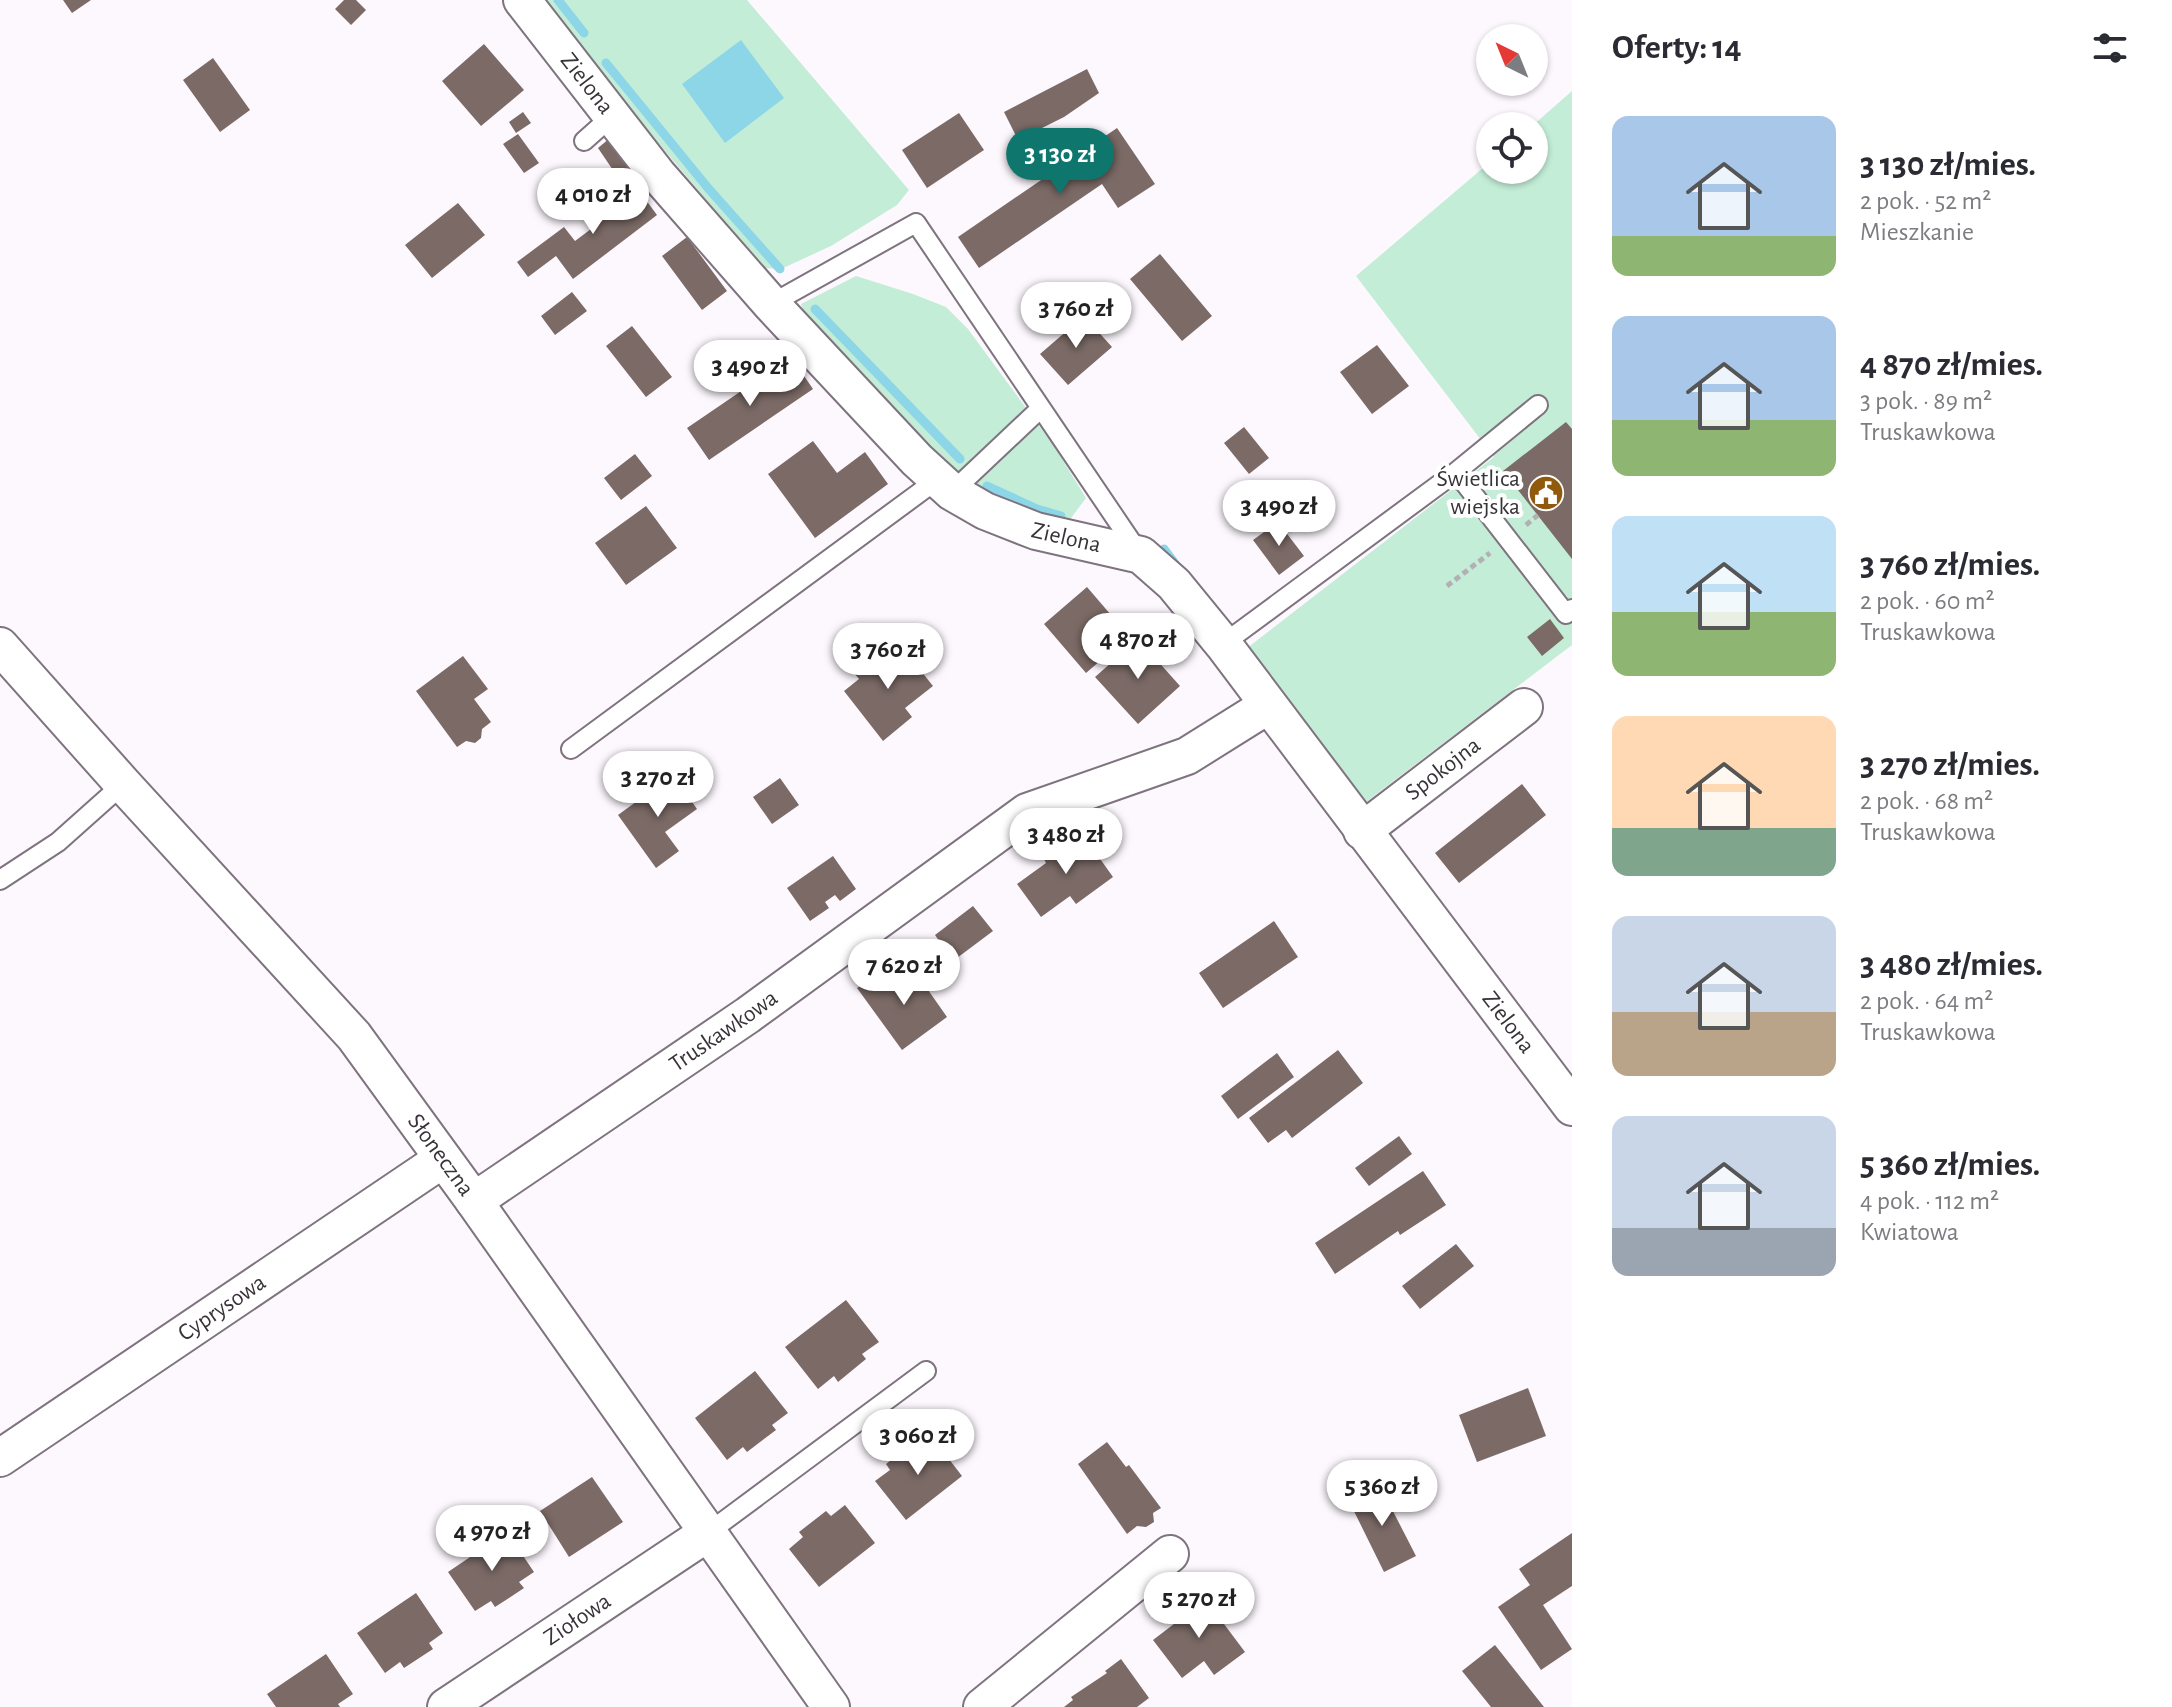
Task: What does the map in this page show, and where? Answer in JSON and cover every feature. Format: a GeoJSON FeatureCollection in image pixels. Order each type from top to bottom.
{"type":"FeatureCollection","features":[{"type":"Feature","properties":{"kind":"street","name":"Zielona"},"geometry":{"type":"LineString","coordinates":[[522,0],[658,175],[771,304],[945,486],[985,511],[1036,531],[1141,555],[1174,584],[1223,644],[1572,1107]]}},
{"type":"Feature","properties":{"kind":"street","name":"Słoneczna"},"geometry":{"type":"LineString","coordinates":[[0,646],[13,684],[123,784],[354,1036],[831,1707]]}},
{"type":"Feature","properties":{"kind":"street","name":"Truskawkowa"},"geometry":{"type":"LineString","coordinates":[[474,1201],[748,1015],[1027,812],[1187,756],[1267,706]]}},
{"type":"Feature","properties":{"kind":"street","name":"Spokojna"},"geometry":{"type":"LineString","coordinates":[[1362,831],[1524,707]]}},
{"type":"Feature","properties":{"kind":"street","name":"Cyprysowa"},"geometry":{"type":"LineString","coordinates":[[0,1458],[443,1159]]}},
{"type":"Feature","properties":{"kind":"street","name":"Ziołowa"},"geometry":{"type":"LineString","coordinates":[[446,1707],[709,1532]]}},
{"type":"Feature","properties":{"kind":"street"},"geometry":{"type":"LineString","coordinates":[[982,1707],[1170,1554]]}},
{"type":"Feature","properties":{"kind":"lane"},"geometry":{"type":"LineString","coordinates":[[584,141],[612,116]]}},
{"type":"Feature","properties":{"kind":"lane"},"geometry":{"type":"LineString","coordinates":[[771,304],[916,223],[1141,555]]}},
{"type":"Feature","properties":{"kind":"lane"},"geometry":{"type":"LineString","coordinates":[[1223,644],[1456,472],[1538,405]]}},
{"type":"Feature","properties":{"kind":"lane"},"geometry":{"type":"LineString","coordinates":[[571,749],[945,486],[1041,408]]}},
{"type":"Feature","properties":{"kind":"lane"},"geometry":{"type":"LineString","coordinates":[[1456,472],[1566,614],[1572,609]]}},
{"type":"Feature","properties":{"kind":"lane"},"geometry":{"type":"LineString","coordinates":[[0,880],[58,842],[123,784]]}},
{"type":"Feature","properties":{"kind":"lane"},"geometry":{"type":"LineString","coordinates":[[709,1532],[926,1371]]}},
{"type":"Feature","properties":{"kind":"green space"},"geometry":{"type":"Polygon","coordinates":[[[544,0],[747,0],[909,190],[897,205],[831,246],[781,269],[764,268],[578,48],[544,0]]]}},
{"type":"Feature","properties":{"kind":"green space"},"geometry":{"type":"Polygon","coordinates":[[[1572,91],[1572,645],[1362,805],[1247,648],[1494,457],[1356,276],[1476,174],[1476,184],[1548,184],[1548,112],[1572,91]]]}},
{"type":"Feature","properties":{"kind":"green space"},"geometry":{"type":"Polygon","coordinates":[[[856,276],[946,307],[968,329],[1054,446],[1086,498],[1068,522],[1056,522],[983,494],[938,457],[803,312],[801,304],[856,276]]]}},
{"type":"Feature","properties":{"kind":"water"},"geometry":{"type":"Polygon","coordinates":[[[741,40],[784,98],[725,143],[682,84],[741,40]]]}},
{"type":"Feature","properties":{"kind":"building"},"geometry":{"type":"Polygon","coordinates":[[[63,0],[91,0],[72,13],[63,0]]]}},
{"type":"Feature","properties":{"kind":"building"},"geometry":{"type":"Polygon","coordinates":[[[344,0],[356,0],[366,10],[351,25],[335,9],[344,0]]]}},
{"type":"Feature","properties":{"kind":"building"},"geometry":{"type":"Polygon","coordinates":[[[484,44],[524,90],[481,126],[442,81],[484,44]]]}},
{"type":"Feature","properties":{"kind":"building"},"geometry":{"type":"Polygon","coordinates":[[[213,58],[250,110],[220,132],[183,80],[213,58]]]}},
{"type":"Feature","properties":{"kind":"building"},"geometry":{"type":"Polygon","coordinates":[[[1087,69],[1099,93],[1064,117],[1018,140],[1004,112],[1087,69]]]}},
{"type":"Feature","properties":{"kind":"building"},"geometry":{"type":"Polygon","coordinates":[[[523,112],[531,123],[516,133],[509,122],[523,112]]]}},
{"type":"Feature","properties":{"kind":"building"},"geometry":{"type":"Polygon","coordinates":[[[959,113],[984,150],[927,188],[902,150],[959,113]]]}},
{"type":"Feature","properties":{"kind":"building"},"geometry":{"type":"Polygon","coordinates":[[[1117,128],[1155,184],[1118,208],[1102,184],[979,268],[958,237],[1117,128]]]}},
{"type":"Feature","properties":{"kind":"building"},"geometry":{"type":"Polygon","coordinates":[[[518,134],[539,163],[524,173],[503,144],[518,134]]]}},
{"type":"Feature","properties":{"kind":"building"},"geometry":{"type":"Polygon","coordinates":[[[610,138],[636,171],[621,182],[598,148],[610,138]]]}},
{"type":"Feature","properties":{"kind":"building"},"geometry":{"type":"Polygon","coordinates":[[[613,186],[625,203],[640,192],[657,215],[573,279],[556,256],[528,277],[517,262],[564,227],[575,241],[607,217],[594,201],[613,186]]]}},
{"type":"Feature","properties":{"kind":"building"},"geometry":{"type":"Polygon","coordinates":[[[458,203],[485,235],[432,278],[405,245],[458,203]]]}},
{"type":"Feature","properties":{"kind":"building"},"geometry":{"type":"Polygon","coordinates":[[[687,237],[727,291],[702,310],[662,256],[687,237]]]}},
{"type":"Feature","properties":{"kind":"building"},"geometry":{"type":"Polygon","coordinates":[[[1160,254],[1212,316],[1182,341],[1130,279],[1160,254]]]}},
{"type":"Feature","properties":{"kind":"building"},"geometry":{"type":"Polygon","coordinates":[[[572,292],[587,311],[555,335],[541,316],[572,292]]]}},
{"type":"Feature","properties":{"kind":"building"},"geometry":{"type":"Polygon","coordinates":[[[1084,316],[1112,347],[1068,385],[1040,354],[1084,316]]]}},
{"type":"Feature","properties":{"kind":"building"},"geometry":{"type":"Polygon","coordinates":[[[632,326],[672,377],[646,397],[606,346],[632,326]]]}},
{"type":"Feature","properties":{"kind":"building"},"geometry":{"type":"Polygon","coordinates":[[[1377,345],[1409,386],[1372,414],[1340,372],[1377,345]]]}},
{"type":"Feature","properties":{"kind":"building"},"geometry":{"type":"Polygon","coordinates":[[[791,357],[813,389],[709,460],[687,428],[791,357]]]}},
{"type":"Feature","properties":{"kind":"building","name":"Świetlica wiejska"},"geometry":{"type":"Polygon","coordinates":[[[1566,422],[1572,429],[1572,559],[1503,471],[1566,422]]]}},
{"type":"Feature","properties":{"kind":"building"},"geometry":{"type":"Polygon","coordinates":[[[1244,427],[1269,458],[1249,474],[1224,443],[1244,427]]]}},
{"type":"Feature","properties":{"kind":"building"},"geometry":{"type":"Polygon","coordinates":[[[813,441],[837,473],[865,452],[888,484],[815,538],[768,474],[813,441]]]}},
{"type":"Feature","properties":{"kind":"building"},"geometry":{"type":"Polygon","coordinates":[[[635,454],[652,476],[621,500],[604,478],[635,454]]]}},
{"type":"Feature","properties":{"kind":"building"},"geometry":{"type":"Polygon","coordinates":[[[646,506],[677,548],[626,585],[595,543],[646,506]]]}},
{"type":"Feature","properties":{"kind":"building"},"geometry":{"type":"Polygon","coordinates":[[[1278,522],[1304,556],[1279,575],[1253,540],[1278,522]]]}},
{"type":"Feature","properties":{"kind":"building"},"geometry":{"type":"Polygon","coordinates":[[[1087,587],[1129,636],[1086,673],[1044,624],[1087,587]]]}},
{"type":"Feature","properties":{"kind":"building"},"geometry":{"type":"Polygon","coordinates":[[[1550,619],[1564,638],[1542,656],[1527,637],[1550,619]]]}},
{"type":"Feature","properties":{"kind":"building"},"geometry":{"type":"Polygon","coordinates":[[[1138,639],[1180,686],[1138,724],[1095,677],[1138,639]]]}},
{"type":"Feature","properties":{"kind":"building"},"geometry":{"type":"Polygon","coordinates":[[[901,646],[933,686],[905,708],[912,717],[883,741],[844,691],[859,679],[854,673],[875,656],[880,663],[901,646]]]}},
{"type":"Feature","properties":{"kind":"building"},"geometry":{"type":"Polygon","coordinates":[[[463,656],[488,689],[474,699],[491,722],[482,729],[481,738],[475,743],[466,741],[457,747],[416,691],[463,656]]]}},
{"type":"Feature","properties":{"kind":"building"},"geometry":{"type":"Polygon","coordinates":[[[673,775],[697,809],[665,832],[679,851],[656,868],[618,815],[673,775]]]}},
{"type":"Feature","properties":{"kind":"building"},"geometry":{"type":"Polygon","coordinates":[[[780,778],[799,805],[772,824],[753,797],[780,778]]]}},
{"type":"Feature","properties":{"kind":"building"},"geometry":{"type":"Polygon","coordinates":[[[1522,784],[1546,815],[1459,883],[1435,853],[1522,784]]]}},
{"type":"Feature","properties":{"kind":"building"},"geometry":{"type":"Polygon","coordinates":[[[1081,832],[1113,877],[1076,904],[1070,896],[1041,917],[1017,884],[1081,832]]]}},
{"type":"Feature","properties":{"kind":"building"},"geometry":{"type":"Polygon","coordinates":[[[833,856],[856,889],[840,901],[835,895],[825,902],[829,908],[810,921],[787,888],[833,856]]]}},
{"type":"Feature","properties":{"kind":"building"},"geometry":{"type":"Polygon","coordinates":[[[973,906],[993,931],[953,961],[935,935],[973,906]]]}},
{"type":"Feature","properties":{"kind":"building"},"geometry":{"type":"Polygon","coordinates":[[[1274,921],[1298,957],[1223,1008],[1199,973],[1274,921]]]}},
{"type":"Feature","properties":{"kind":"building"},"geometry":{"type":"Polygon","coordinates":[[[912,967],[947,1017],[902,1050],[857,988],[874,976],[883,988],[912,967]]]}},
{"type":"Feature","properties":{"kind":"building"},"geometry":{"type":"Polygon","coordinates":[[[1338,1050],[1363,1083],[1292,1138],[1286,1130],[1268,1143],[1249,1118],[1338,1050]]]}},
{"type":"Feature","properties":{"kind":"building"},"geometry":{"type":"Polygon","coordinates":[[[1277,1053],[1294,1077],[1238,1119],[1221,1096],[1277,1053]]]}},
{"type":"Feature","properties":{"kind":"building"},"geometry":{"type":"Polygon","coordinates":[[[1399,1136],[1412,1154],[1369,1186],[1355,1168],[1399,1136]]]}},
{"type":"Feature","properties":{"kind":"building"},"geometry":{"type":"Polygon","coordinates":[[[1423,1171],[1446,1205],[1400,1235],[1398,1231],[1335,1274],[1315,1243],[1423,1171]]]}},
{"type":"Feature","properties":{"kind":"building"},"geometry":{"type":"Polygon","coordinates":[[[1456,1244],[1474,1266],[1420,1309],[1402,1286],[1456,1244]]]}},
{"type":"Feature","properties":{"kind":"building"},"geometry":{"type":"Polygon","coordinates":[[[846,1300],[879,1342],[862,1354],[866,1359],[838,1382],[834,1376],[818,1389],[785,1347],[846,1300]]]}},
{"type":"Feature","properties":{"kind":"building"},"geometry":{"type":"Polygon","coordinates":[[[755,1371],[788,1413],[772,1425],[776,1430],[747,1452],[743,1447],[727,1460],[695,1418],[755,1371]]]}},
{"type":"Feature","properties":{"kind":"building"},"geometry":{"type":"Polygon","coordinates":[[[1528,1388],[1546,1436],[1477,1462],[1459,1415],[1528,1388]]]}},
{"type":"Feature","properties":{"kind":"building"},"geometry":{"type":"Polygon","coordinates":[[[932,1437],[962,1476],[906,1520],[875,1481],[890,1470],[886,1464],[913,1443],[917,1448],[932,1437]]]}},
{"type":"Feature","properties":{"kind":"building"},"geometry":{"type":"Polygon","coordinates":[[[1107,1442],[1126,1467],[1129,1465],[1161,1508],[1153,1513],[1154,1522],[1146,1527],[1137,1526],[1127,1534],[1078,1464],[1107,1442]]]}},
{"type":"Feature","properties":{"kind":"building"},"geometry":{"type":"Polygon","coordinates":[[[592,1477],[623,1522],[569,1557],[540,1511],[592,1477]]]}},
{"type":"Feature","properties":{"kind":"building"},"geometry":{"type":"Polygon","coordinates":[[[1379,1484],[1416,1556],[1384,1572],[1348,1499],[1379,1484]]]}},
{"type":"Feature","properties":{"kind":"building"},"geometry":{"type":"Polygon","coordinates":[[[845,1505],[875,1543],[819,1587],[789,1549],[803,1537],[799,1532],[826,1511],[831,1516],[845,1505]]]}},
{"type":"Feature","properties":{"kind":"building"},"geometry":{"type":"Polygon","coordinates":[[[507,1532],[534,1572],[519,1582],[524,1588],[509,1598],[495,1607],[491,1601],[475,1611],[448,1572],[507,1532]]]}},
{"type":"Feature","properties":{"kind":"building"},"geometry":{"type":"Polygon","coordinates":[[[1572,1533],[1572,1586],[1543,1605],[1572,1649],[1541,1670],[1498,1607],[1530,1585],[1519,1569],[1572,1533]]]}},
{"type":"Feature","properties":{"kind":"building"},"geometry":{"type":"Polygon","coordinates":[[[1200,1592],[1245,1652],[1214,1675],[1204,1661],[1182,1678],[1153,1640],[1191,1611],[1185,1603],[1200,1592]]]}},
{"type":"Feature","properties":{"kind":"building"},"geometry":{"type":"Polygon","coordinates":[[[416,1593],[443,1633],[429,1643],[433,1649],[404,1668],[400,1662],[385,1673],[357,1633],[416,1593]]]}},
{"type":"Feature","properties":{"kind":"building"},"geometry":{"type":"Polygon","coordinates":[[[1495,1645],[1544,1707],[1491,1707],[1462,1671],[1495,1645]]]}},
{"type":"Feature","properties":{"kind":"building"},"geometry":{"type":"Polygon","coordinates":[[[326,1654],[353,1694],[338,1704],[340,1707],[276,1707],[267,1694],[326,1654]]]}},
{"type":"Feature","properties":{"kind":"building"},"geometry":{"type":"Polygon","coordinates":[[[1121,1659],[1149,1698],[1137,1707],[1064,1707],[1073,1700],[1071,1697],[1107,1673],[1105,1671],[1121,1659]]]}},
{"type":"Feature","properties":{"kind":"waterway"},"geometry":{"type":"LineString","coordinates":[[558,0],[584,33]]}},
{"type":"Feature","properties":{"kind":"waterway"},"geometry":{"type":"LineString","coordinates":[[606,63],[708,188],[780,269]]}},
{"type":"Feature","properties":{"kind":"waterway"},"geometry":{"type":"LineString","coordinates":[[815,309],[960,459]]}},
{"type":"Feature","properties":{"kind":"waterway"},"geometry":{"type":"LineString","coordinates":[[987,486],[1037,509],[1061,516]]}},
{"type":"Feature","properties":{"kind":"waterway"},"geometry":{"type":"LineString","coordinates":[[1164,549],[1176,565]]}},
{"type":"Feature","properties":{"kind":"place","name":"Świetlica wiejska"},"geometry":{"type":"Point","coordinates":[1546,493]}}]}
